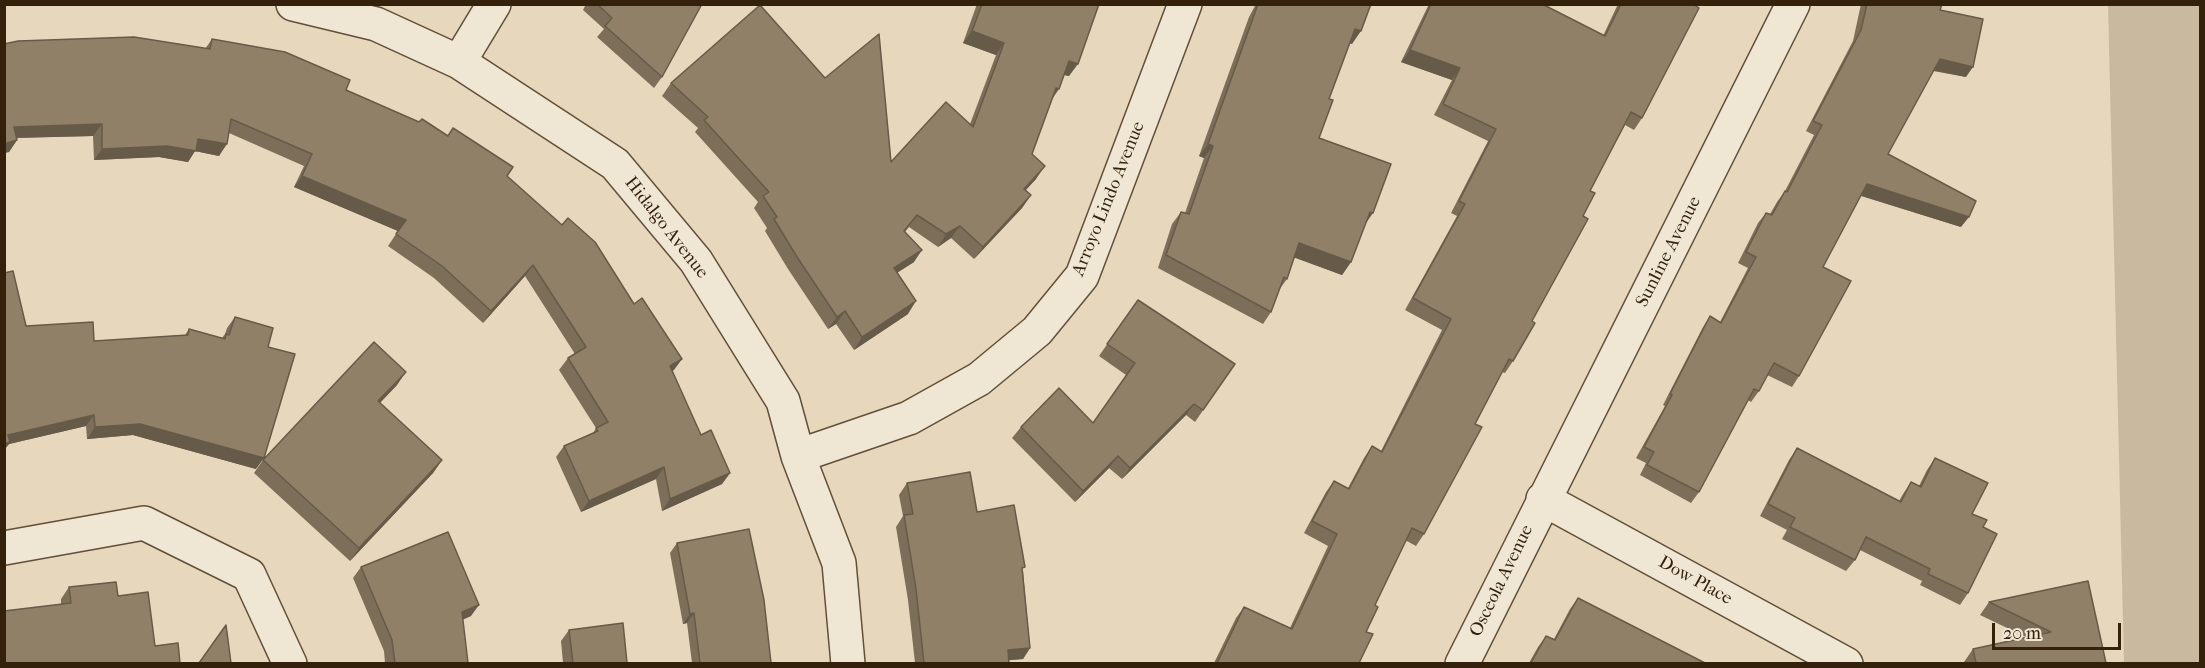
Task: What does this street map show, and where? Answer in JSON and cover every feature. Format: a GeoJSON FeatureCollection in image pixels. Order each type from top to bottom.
{"type":"FeatureCollection","features":[{"type":"Feature","properties":{"kind":"street","name":"Hidalgo Avenue"},"geometry":{"type":"LineString","coordinates":[[293,4],[376,24],[459,62],[615,164],[696,261],[783,401],[798,456],[839,563],[848,663]]}},
{"type":"Feature","properties":{"kind":"street"},"geometry":{"type":"LineString","coordinates":[[459,62],[494,4]]}},
{"type":"Feature","properties":{"kind":"street","name":"Arroyo Lindo Avenue"},"geometry":{"type":"LineString","coordinates":[[798,456],[909,418],[979,379],[1037,331],[1082,276],[1185,4]]}},
{"type":"Feature","properties":{"kind":"street","name":"Sunline Avenue"},"geometry":{"type":"LineString","coordinates":[[1543,499],[1793,4]]}},
{"type":"Feature","properties":{"kind":"street","name":"Osceola Avenue"},"geometry":{"type":"LineString","coordinates":[[1462,663],[1543,499]]}},
{"type":"Feature","properties":{"kind":"street","name":"Dow Place"},"geometry":{"type":"LineString","coordinates":[[1543,499],[1846,663]]}},
{"type":"Feature","properties":{"kind":"street"},"geometry":{"type":"LineString","coordinates":[[4,548],[144,523],[249,575],[290,663]]}},
{"type":"Feature","properties":{"kind":"shaded area"},"geometry":{"type":"Polygon","coordinates":[[[2108,5],[2200,5],[2200,663],[2124,663],[2108,5]]]}},
{"type":"Feature","properties":{"kind":"building"},"geometry":{"type":"Polygon","coordinates":[[[597,4],[702,4],[662,77],[605,26],[612,18],[597,4]]]}},
{"type":"Feature","properties":{"kind":"building"},"geometry":{"type":"Polygon","coordinates":[[[982,4],[1099,4],[1078,64],[1069,61],[1059,89],[1056,88],[1032,154],[1045,166],[1024,189],[1031,195],[983,247],[960,226],[946,234],[917,215],[904,231],[922,250],[894,268],[916,301],[862,337],[845,311],[837,317],[797,257],[774,219],[777,217],[763,196],[769,192],[704,120],[708,117],[671,83],[760,5],[825,78],[879,34],[891,162],[946,102],[973,127],[1004,43],[972,31],[982,4]]]}},
{"type":"Feature","properties":{"kind":"building"},"geometry":{"type":"Polygon","coordinates":[[[1258,4],[1371,4],[1361,31],[1355,29],[1329,99],[1333,100],[1319,138],[1391,164],[1373,213],[1370,212],[1351,262],[1299,243],[1287,279],[1284,277],[1271,312],[1166,255],[1181,212],[1189,214],[1213,146],[1208,144],[1258,4]]]}},
{"type":"Feature","properties":{"kind":"building"},"geometry":{"type":"Polygon","coordinates":[[[1431,4],[1542,4],[1605,36],[1621,4],[1693,4],[1699,8],[1642,118],[1631,112],[1590,191],[1595,193],[1583,216],[1588,219],[1532,321],[1535,323],[1513,361],[1509,359],[1475,424],[1482,427],[1424,534],[1412,528],[1375,605],[1378,607],[1366,632],[1373,634],[1359,663],[1217,663],[1244,607],[1292,629],[1337,534],[1312,521],[1334,481],[1349,489],[1372,446],[1382,452],[1451,319],[1413,298],[1465,204],[1459,201],[1496,129],[1443,104],[1460,68],[1410,50],[1431,4]]]}},
{"type":"Feature","properties":{"kind":"building"},"geometry":{"type":"Polygon","coordinates":[[[1867,4],[1942,4],[1940,10],[1983,19],[1973,67],[1940,59],[1888,154],[1976,201],[1969,217],[1867,184],[1823,267],[1851,281],[1799,376],[1774,363],[1759,391],[1754,389],[1699,492],[1647,465],[1654,452],[1644,447],[1710,316],[1721,323],[1756,257],[1746,252],[1766,213],[1772,215],[1785,191],[1787,192],[1822,125],[1813,121],[1861,30],[1867,4]]]}},
{"type":"Feature","properties":{"kind":"building"},"geometry":{"type":"Polygon","coordinates":[[[134,37],[210,49],[212,39],[285,52],[350,80],[346,90],[419,122],[422,119],[448,136],[453,128],[513,167],[507,176],[562,225],[568,218],[595,242],[634,304],[642,298],[682,359],[670,366],[701,435],[711,430],[730,473],[670,499],[664,467],[589,501],[564,446],[598,431],[596,428],[608,422],[568,358],[586,347],[533,265],[491,311],[442,266],[396,234],[406,220],[302,176],[312,154],[231,119],[227,144],[198,139],[196,151],[167,146],[102,149],[102,124],[14,127],[17,140],[4,144],[4,44],[18,41],[134,37]]]}},
{"type":"Feature","properties":{"kind":"building"},"geometry":{"type":"Polygon","coordinates":[[[13,271],[26,326],[93,322],[94,341],[188,335],[189,329],[225,339],[226,334],[229,335],[235,317],[273,328],[268,347],[295,354],[264,458],[140,424],[95,427],[94,415],[8,435],[10,442],[4,444],[4,273],[13,271]]]}},
{"type":"Feature","properties":{"kind":"building"},"geometry":{"type":"Polygon","coordinates":[[[1138,300],[1235,364],[1203,410],[1194,404],[1130,468],[1118,456],[1083,491],[1021,427],[1059,388],[1093,423],[1135,363],[1107,344],[1138,300]]]}},
{"type":"Feature","properties":{"kind":"building"},"geometry":{"type":"Polygon","coordinates":[[[374,342],[406,372],[378,401],[442,460],[359,548],[263,460],[374,342]]]}},
{"type":"Feature","properties":{"kind":"building"},"geometry":{"type":"Polygon","coordinates":[[[1797,448],[1901,502],[1911,482],[1921,487],[1935,458],[1988,483],[1972,514],[1987,520],[1983,527],[1997,534],[1968,593],[1928,574],[1930,569],[1866,537],[1855,560],[1790,527],[1795,518],[1768,504],[1797,448]]]}},
{"type":"Feature","properties":{"kind":"building"},"geometry":{"type":"Polygon","coordinates":[[[970,472],[977,512],[1014,505],[1025,567],[1022,568],[1030,648],[1008,650],[1009,663],[924,663],[916,589],[904,515],[913,514],[907,483],[970,472]]]}},
{"type":"Feature","properties":{"kind":"building"},"geometry":{"type":"Polygon","coordinates":[[[749,529],[764,600],[771,663],[700,663],[694,613],[690,614],[677,543],[749,529]]]}},
{"type":"Feature","properties":{"kind":"building"},"geometry":{"type":"Polygon","coordinates":[[[448,532],[479,605],[462,612],[468,663],[395,663],[392,640],[361,567],[448,532]]]}},
{"type":"Feature","properties":{"kind":"building"},"geometry":{"type":"Polygon","coordinates":[[[2088,581],[2106,663],[1976,663],[1973,649],[2051,632],[1989,602],[2088,581]]]}},
{"type":"Feature","properties":{"kind":"building"},"geometry":{"type":"Polygon","coordinates":[[[116,582],[118,596],[148,592],[155,646],[178,643],[180,663],[4,663],[4,611],[71,603],[69,587],[116,582]]]}},
{"type":"Feature","properties":{"kind":"building"},"geometry":{"type":"Polygon","coordinates":[[[1578,598],[1705,663],[1531,663],[1546,636],[1555,640],[1578,598]]]}},
{"type":"Feature","properties":{"kind":"building"},"geometry":{"type":"Polygon","coordinates":[[[623,623],[627,663],[573,663],[569,630],[623,623]]]}},
{"type":"Feature","properties":{"kind":"building"},"geometry":{"type":"Polygon","coordinates":[[[226,625],[231,663],[199,663],[226,625]]]}}]}
